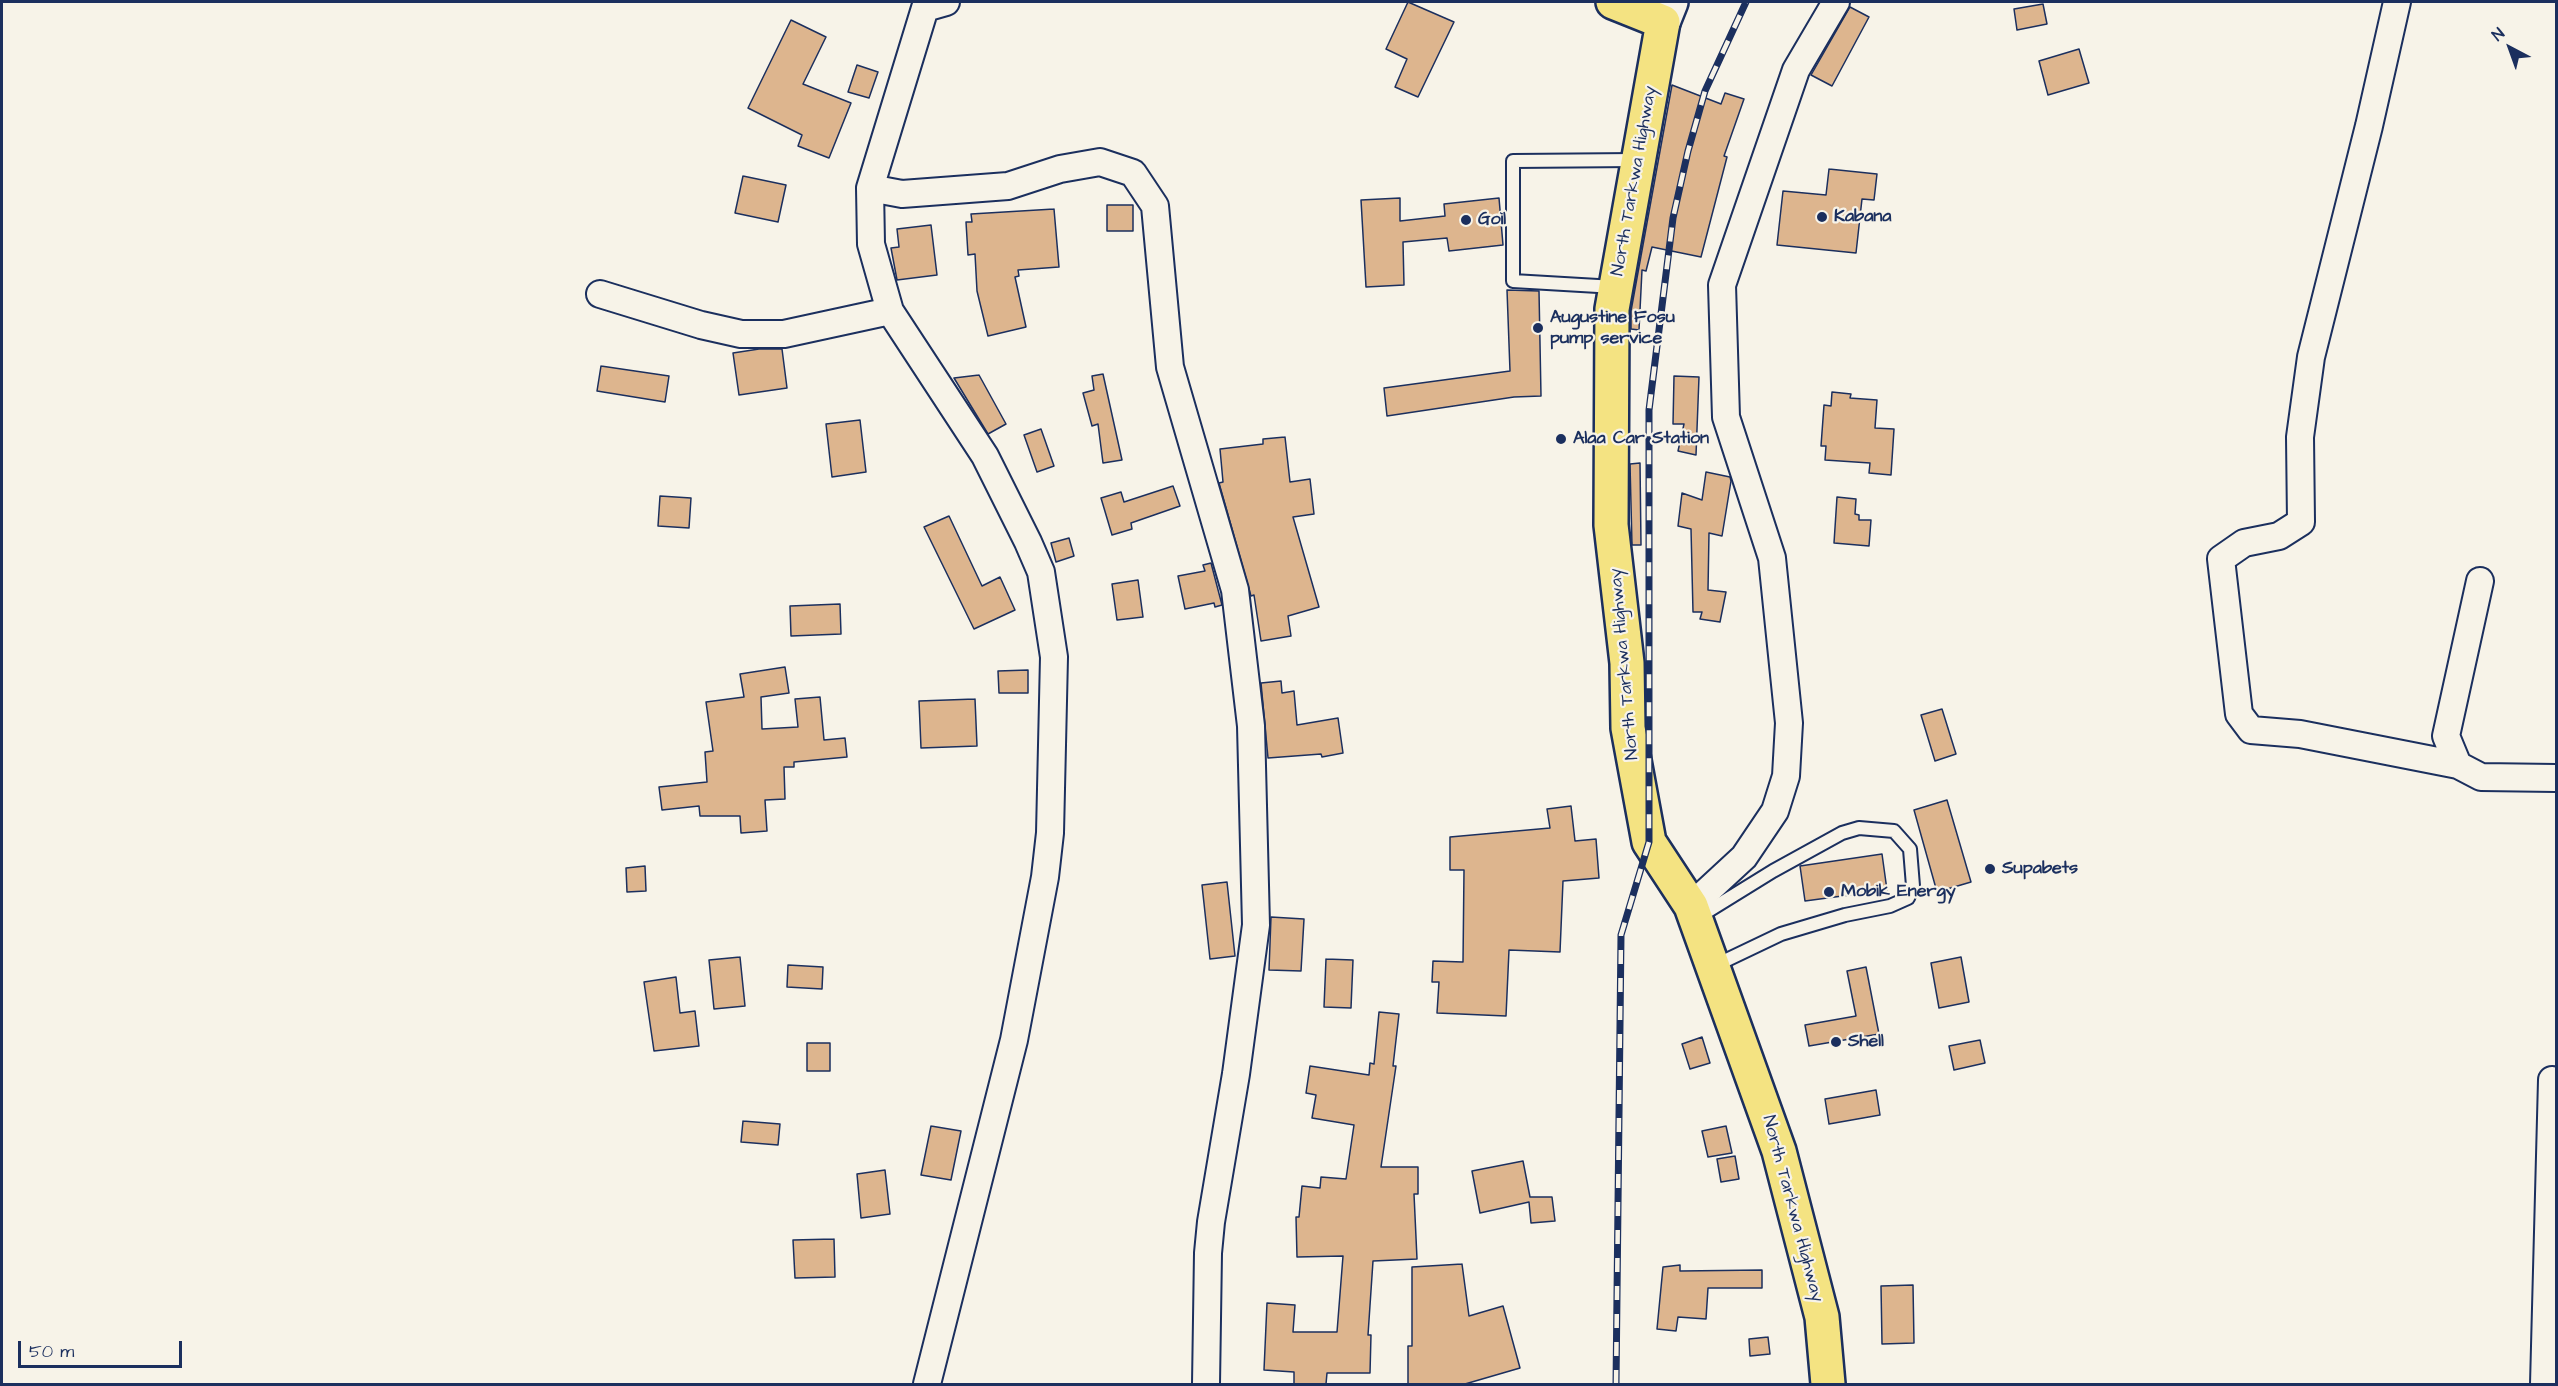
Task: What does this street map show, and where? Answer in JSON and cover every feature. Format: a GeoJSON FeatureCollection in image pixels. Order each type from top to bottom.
{"type":"FeatureCollection","features":[{"type":"Feature","properties":{"kind":"main road"},"geometry":{"type":"LineString","coordinates":[[1613,2],[1667,12]]}},
{"type":"Feature","properties":{"kind":"main road","name":"North Tarkwa Highway"},"geometry":{"type":"LineString","coordinates":[[1667,12],[1611,309],[1611,525],[1627,663],[1628,728],[1649,842],[1694,912],[1779,1150],[1822,1317],[1828,1384]]}},
{"type":"Feature","properties":{"kind":"street"},"geometry":{"type":"LineString","coordinates":[[1694,912],[1744,856],[1775,811],[1786,777],[1789,723],[1772,558],[1726,417],[1722,285],[1796,70],[1836,2]]}},
{"type":"Feature","properties":{"kind":"street"},"geometry":{"type":"LineString","coordinates":[[2397,2],[2369,126],[2311,357],[2300,437],[2301,522],[2279,536],[2244,543],[2221,558],[2239,714],[2251,730],[2300,734],[2458,765],[2481,777],[2556,778]]}},
{"type":"Feature","properties":{"kind":"street"},"geometry":{"type":"LineString","coordinates":[[927,1384],[1014,1040],[1045,877],[1050,833],[1054,657],[1041,572],[1028,542],[985,456],[890,311],[871,244],[870,188],[931,4]]}},
{"type":"Feature","properties":{"kind":"street"},"geometry":{"type":"LineString","coordinates":[[870,188],[902,194],[1008,186],[1060,169],[1100,162],[1133,173],[1155,206],[1170,367],[1221,534],[1235,590],[1251,726],[1256,925],[1236,1074],[1211,1222],[1208,1253],[1206,1384]]}},
{"type":"Feature","properties":{"kind":"street"},"geometry":{"type":"LineString","coordinates":[[600,294],[701,325],[741,334],[784,334],[890,311]]}},
{"type":"Feature","properties":{"kind":"street"},"geometry":{"type":"LineString","coordinates":[[2458,765],[2446,736],[2480,581]]}},
{"type":"Feature","properties":{"kind":"street"},"geometry":{"type":"LineString","coordinates":[[2544,1384],[2552,1080]]}},
{"type":"Feature","properties":{"kind":"lane"},"geometry":{"type":"LineString","coordinates":[[1615,287],[1513,281],[1513,160],[1640,160]]}},
{"type":"Feature","properties":{"kind":"lane"},"geometry":{"type":"LineString","coordinates":[[1694,912],[1842,833],[1860,828],[1894,831],[1910,849],[1913,886],[1908,898],[1890,906],[1845,915],[1781,934],[1713,967]]}},
{"type":"Feature","properties":{"kind":"building"},"geometry":{"type":"Polygon","coordinates":[[[1408,2],[1454,22],[1418,97],[1395,87],[1407,59],[1386,49],[1408,2]]]}},
{"type":"Feature","properties":{"kind":"building"},"geometry":{"type":"Polygon","coordinates":[[[2043,4],[2047,24],[2017,30],[2014,9],[2043,4]]]}},
{"type":"Feature","properties":{"kind":"building"},"geometry":{"type":"Polygon","coordinates":[[[1850,7],[1869,17],[1832,86],[1811,75],[1850,7]]]}},
{"type":"Feature","properties":{"kind":"building"},"geometry":{"type":"Polygon","coordinates":[[[791,20],[826,37],[803,84],[851,103],[829,158],[798,146],[802,135],[748,108],[791,20]]]}},
{"type":"Feature","properties":{"kind":"building"},"geometry":{"type":"Polygon","coordinates":[[[2079,49],[2089,83],[2048,95],[2039,61],[2079,49]]]}},
{"type":"Feature","properties":{"kind":"building"},"geometry":{"type":"Polygon","coordinates":[[[857,65],[878,72],[869,98],[848,92],[857,65]]]}},
{"type":"Feature","properties":{"kind":"building"},"geometry":{"type":"Polygon","coordinates":[[[1672,85],[1721,104],[1725,93],[1744,99],[1724,156],[1727,157],[1701,257],[1652,247],[1646,271],[1642,270],[1639,330],[1631,329],[1631,311],[1672,85]]]}},
{"type":"Feature","properties":{"kind":"building"},"geometry":{"type":"Polygon","coordinates":[[[1829,169],[1877,174],[1874,200],[1862,199],[1856,253],[1777,245],[1783,191],[1826,195],[1829,169]]]}},
{"type":"Feature","properties":{"kind":"building"},"geometry":{"type":"Polygon","coordinates":[[[743,176],[786,185],[778,222],[735,213],[743,176]]]}},
{"type":"Feature","properties":{"kind":"building"},"geometry":{"type":"Polygon","coordinates":[[[1400,198],[1400,221],[1445,216],[1444,204],[1499,198],[1503,245],[1449,251],[1447,238],[1403,242],[1404,285],[1366,287],[1361,200],[1400,198]]]}},
{"type":"Feature","properties":{"kind":"building"},"geometry":{"type":"Polygon","coordinates":[[[1107,205],[1133,205],[1133,231],[1107,231],[1107,205]]]}},
{"type":"Feature","properties":{"kind":"building"},"geometry":{"type":"Polygon","coordinates":[[[1054,209],[1059,267],[1018,270],[1019,276],[1015,277],[1026,327],[988,336],[977,291],[975,254],[968,255],[966,222],[972,222],[971,214],[1054,209]]]}},
{"type":"Feature","properties":{"kind":"building"},"geometry":{"type":"Polygon","coordinates":[[[931,225],[937,275],[897,280],[891,248],[899,247],[897,229],[931,225]]]}},
{"type":"Feature","properties":{"kind":"building"},"geometry":{"type":"Polygon","coordinates":[[[1507,290],[1539,291],[1541,396],[1514,397],[1387,416],[1384,388],[1510,371],[1507,290]]]}},
{"type":"Feature","properties":{"kind":"building"},"geometry":{"type":"Polygon","coordinates":[[[759,349],[782,349],[787,388],[739,395],[733,353],[759,349]]]}},
{"type":"Feature","properties":{"kind":"building"},"geometry":{"type":"Polygon","coordinates":[[[601,366],[669,376],[665,402],[597,391],[601,366]]]}},
{"type":"Feature","properties":{"kind":"building"},"geometry":{"type":"Polygon","coordinates":[[[1103,374],[1122,460],[1103,463],[1098,424],[1092,426],[1083,393],[1094,390],[1092,376],[1103,374]]]}},
{"type":"Feature","properties":{"kind":"building"},"geometry":{"type":"Polygon","coordinates":[[[979,375],[1006,424],[988,434],[954,378],[979,375]]]}},
{"type":"Feature","properties":{"kind":"building"},"geometry":{"type":"Polygon","coordinates":[[[1674,376],[1699,377],[1696,455],[1678,451],[1684,424],[1673,424],[1674,376]]]}},
{"type":"Feature","properties":{"kind":"building"},"geometry":{"type":"Polygon","coordinates":[[[1832,392],[1851,394],[1850,398],[1877,400],[1875,428],[1894,429],[1891,475],[1869,473],[1870,463],[1825,460],[1826,446],[1821,446],[1824,405],[1831,406],[1832,392]]]}},
{"type":"Feature","properties":{"kind":"building"},"geometry":{"type":"Polygon","coordinates":[[[860,420],[866,472],[832,477],[826,424],[860,420]]]}},
{"type":"Feature","properties":{"kind":"building"},"geometry":{"type":"Polygon","coordinates":[[[1041,429],[1054,466],[1037,472],[1024,435],[1041,429]]]}},
{"type":"Feature","properties":{"kind":"building"},"geometry":{"type":"Polygon","coordinates":[[[1285,437],[1290,482],[1310,479],[1314,514],[1293,517],[1319,607],[1288,616],[1291,636],[1261,641],[1254,595],[1251,596],[1219,483],[1223,482],[1220,449],[1263,444],[1263,439],[1285,437]]]}},
{"type":"Feature","properties":{"kind":"building"},"geometry":{"type":"Polygon","coordinates":[[[1640,463],[1641,545],[1632,545],[1630,464],[1640,463]]]}},
{"type":"Feature","properties":{"kind":"building"},"geometry":{"type":"Polygon","coordinates":[[[1706,472],[1730,477],[1731,481],[1722,536],[1709,533],[1708,590],[1726,592],[1720,622],[1700,619],[1702,612],[1693,612],[1691,529],[1678,526],[1682,493],[1702,500],[1706,472]]]}},
{"type":"Feature","properties":{"kind":"building"},"geometry":{"type":"Polygon","coordinates":[[[1173,486],[1180,506],[1131,523],[1132,529],[1112,535],[1101,498],[1121,492],[1124,502],[1173,486]]]}},
{"type":"Feature","properties":{"kind":"building"},"geometry":{"type":"Polygon","coordinates":[[[660,496],[691,498],[689,528],[658,526],[660,496]]]}},
{"type":"Feature","properties":{"kind":"building"},"geometry":{"type":"Polygon","coordinates":[[[1837,497],[1856,499],[1855,514],[1859,515],[1859,520],[1871,520],[1869,546],[1834,543],[1837,497]]]}},
{"type":"Feature","properties":{"kind":"building"},"geometry":{"type":"Polygon","coordinates":[[[949,516],[982,586],[1000,577],[1015,610],[974,629],[924,527],[949,516]]]}},
{"type":"Feature","properties":{"kind":"building"},"geometry":{"type":"Polygon","coordinates":[[[1069,538],[1074,556],[1056,562],[1051,543],[1069,538]]]}},
{"type":"Feature","properties":{"kind":"building"},"geometry":{"type":"Polygon","coordinates":[[[1211,563],[1222,605],[1215,607],[1214,603],[1185,609],[1178,576],[1205,571],[1203,565],[1211,563]]]}},
{"type":"Feature","properties":{"kind":"building"},"geometry":{"type":"Polygon","coordinates":[[[1138,580],[1143,617],[1117,620],[1112,584],[1138,580]]]}},
{"type":"Feature","properties":{"kind":"building"},"geometry":{"type":"Polygon","coordinates":[[[840,604],[841,634],[791,636],[790,606],[840,604]]]}},
{"type":"Feature","properties":{"kind":"building"},"geometry":{"type":"Polygon","coordinates":[[[785,667],[789,693],[761,697],[762,729],[798,727],[795,699],[820,697],[824,740],[845,738],[847,757],[794,762],[794,767],[784,767],[785,799],[765,800],[767,831],[741,833],[740,816],[700,816],[699,806],[662,810],[659,787],[707,782],[705,752],[713,751],[706,702],[744,697],[740,674],[785,667]]]}},
{"type":"Feature","properties":{"kind":"building"},"geometry":{"type":"Polygon","coordinates":[[[1028,670],[1028,693],[999,693],[998,671],[1028,670]]]}},
{"type":"Feature","properties":{"kind":"building"},"geometry":{"type":"Polygon","coordinates":[[[1281,681],[1282,693],[1294,691],[1297,725],[1338,718],[1343,753],[1322,757],[1321,754],[1268,758],[1261,683],[1281,681]]]}},
{"type":"Feature","properties":{"kind":"building"},"geometry":{"type":"Polygon","coordinates":[[[975,699],[977,746],[921,748],[919,701],[975,699]]]}},
{"type":"Feature","properties":{"kind":"building"},"geometry":{"type":"Polygon","coordinates":[[[1942,709],[1956,754],[1935,761],[1921,715],[1942,709]]]}},
{"type":"Feature","properties":{"kind":"building"},"geometry":{"type":"Polygon","coordinates":[[[1947,800],[1971,882],[1937,892],[1914,810],[1947,800]]]}},
{"type":"Feature","properties":{"kind":"building"},"geometry":{"type":"Polygon","coordinates":[[[1571,806],[1575,841],[1596,839],[1599,878],[1563,881],[1560,952],[1509,950],[1506,1016],[1437,1013],[1439,982],[1432,982],[1433,961],[1463,962],[1464,870],[1450,870],[1450,837],[1550,828],[1547,809],[1571,806]]]}},
{"type":"Feature","properties":{"kind":"building"},"geometry":{"type":"Polygon","coordinates":[[[1882,854],[1887,890],[1805,901],[1800,866],[1882,854]]]}},
{"type":"Feature","properties":{"kind":"building"},"geometry":{"type":"Polygon","coordinates":[[[645,866],[646,891],[627,892],[626,868],[645,866]]]}},
{"type":"Feature","properties":{"kind":"building"},"geometry":{"type":"Polygon","coordinates":[[[1227,882],[1235,956],[1210,959],[1202,885],[1227,882]]]}},
{"type":"Feature","properties":{"kind":"building"},"geometry":{"type":"Polygon","coordinates":[[[1271,917],[1304,919],[1301,971],[1269,970],[1271,917]]]}},
{"type":"Feature","properties":{"kind":"building"},"geometry":{"type":"Polygon","coordinates":[[[740,957],[745,1006],[714,1009],[709,960],[740,957]]]}},
{"type":"Feature","properties":{"kind":"building"},"geometry":{"type":"Polygon","coordinates":[[[1961,957],[1969,1002],[1939,1008],[1931,963],[1961,957]]]}},
{"type":"Feature","properties":{"kind":"building"},"geometry":{"type":"Polygon","coordinates":[[[1326,959],[1353,960],[1351,1008],[1324,1007],[1326,959]]]}},
{"type":"Feature","properties":{"kind":"building"},"geometry":{"type":"Polygon","coordinates":[[[788,965],[823,967],[822,989],[787,987],[788,965]]]}},
{"type":"Feature","properties":{"kind":"building"},"geometry":{"type":"Polygon","coordinates":[[[1866,967],[1879,1034],[1809,1046],[1805,1025],[1856,1016],[1847,971],[1866,967]]]}},
{"type":"Feature","properties":{"kind":"building"},"geometry":{"type":"Polygon","coordinates":[[[676,977],[680,1013],[695,1011],[699,1046],[654,1051],[644,982],[676,977]]]}},
{"type":"Feature","properties":{"kind":"building"},"geometry":{"type":"Polygon","coordinates":[[[1379,1012],[1399,1014],[1393,1066],[1396,1066],[1381,1167],[1418,1167],[1418,1194],[1414,1194],[1417,1259],[1373,1261],[1368,1335],[1371,1335],[1370,1373],[1327,1373],[1326,1384],[1294,1384],[1294,1372],[1264,1370],[1267,1303],[1295,1305],[1293,1332],[1337,1332],[1343,1256],[1297,1257],[1296,1217],[1299,1217],[1302,1186],[1320,1188],[1321,1177],[1346,1179],[1354,1125],[1312,1118],[1316,1095],[1306,1093],[1310,1066],[1369,1075],[1370,1063],[1374,1064],[1379,1012]]]}},
{"type":"Feature","properties":{"kind":"building"},"geometry":{"type":"Polygon","coordinates":[[[1702,1037],[1710,1063],[1690,1069],[1682,1044],[1702,1037]]]}},
{"type":"Feature","properties":{"kind":"building"},"geometry":{"type":"Polygon","coordinates":[[[1980,1040],[1985,1063],[1954,1070],[1949,1046],[1980,1040]]]}},
{"type":"Feature","properties":{"kind":"building"},"geometry":{"type":"Polygon","coordinates":[[[807,1043],[830,1043],[830,1071],[807,1071],[807,1043]]]}},
{"type":"Feature","properties":{"kind":"building"},"geometry":{"type":"Polygon","coordinates":[[[1876,1090],[1880,1115],[1829,1124],[1825,1099],[1876,1090]]]}},
{"type":"Feature","properties":{"kind":"building"},"geometry":{"type":"Polygon","coordinates":[[[743,1121],[780,1124],[778,1145],[741,1142],[743,1121]]]}},
{"type":"Feature","properties":{"kind":"building"},"geometry":{"type":"Polygon","coordinates":[[[931,1126],[961,1131],[951,1180],[921,1175],[931,1126]]]}},
{"type":"Feature","properties":{"kind":"building"},"geometry":{"type":"Polygon","coordinates":[[[1726,1126],[1732,1153],[1708,1157],[1702,1131],[1726,1126]]]}},
{"type":"Feature","properties":{"kind":"building"},"geometry":{"type":"Polygon","coordinates":[[[1735,1156],[1739,1179],[1721,1182],[1717,1159],[1735,1156]]]}},
{"type":"Feature","properties":{"kind":"building"},"geometry":{"type":"Polygon","coordinates":[[[1523,1161],[1530,1197],[1552,1197],[1555,1221],[1531,1223],[1529,1202],[1480,1213],[1472,1171],[1523,1161]]]}},
{"type":"Feature","properties":{"kind":"building"},"geometry":{"type":"Polygon","coordinates":[[[885,1170],[890,1214],[861,1218],[857,1174],[885,1170]]]}},
{"type":"Feature","properties":{"kind":"building"},"geometry":{"type":"Polygon","coordinates":[[[834,1239],[835,1277],[795,1278],[793,1240],[834,1239]]]}},
{"type":"Feature","properties":{"kind":"building"},"geometry":{"type":"Polygon","coordinates":[[[1462,1264],[1469,1316],[1503,1306],[1520,1368],[1465,1384],[1408,1384],[1408,1346],[1412,1346],[1412,1267],[1462,1264]]]}},
{"type":"Feature","properties":{"kind":"building"},"geometry":{"type":"Polygon","coordinates":[[[1680,1265],[1680,1271],[1762,1270],[1762,1288],[1708,1288],[1706,1319],[1678,1317],[1676,1331],[1657,1329],[1663,1267],[1680,1265]]]}},
{"type":"Feature","properties":{"kind":"building"},"geometry":{"type":"Polygon","coordinates":[[[1913,1285],[1914,1343],[1882,1344],[1881,1286],[1913,1285]]]}},
{"type":"Feature","properties":{"kind":"building"},"geometry":{"type":"Polygon","coordinates":[[[1768,1337],[1770,1354],[1750,1356],[1749,1339],[1768,1337]]]}},
{"type":"Feature","properties":{"kind":"railway"},"geometry":{"type":"LineString","coordinates":[[1616,1384],[1621,935],[1649,842],[1649,410],[1673,218],[1688,151],[1705,91],[1746,2]]}},
{"type":"Feature","properties":{"kind":"place","name":"Kabana"},"geometry":{"type":"Point","coordinates":[1822,217]}},
{"type":"Feature","properties":{"kind":"place","name":"Goil"},"geometry":{"type":"Point","coordinates":[1466,220]}},
{"type":"Feature","properties":{"kind":"place","name":"Augustine Fosu pump service"},"geometry":{"type":"Point","coordinates":[1538,328]}},
{"type":"Feature","properties":{"kind":"place","name":"Alaa Car Station"},"geometry":{"type":"Point","coordinates":[1561,439]}},
{"type":"Feature","properties":{"kind":"place","name":"Supabets"},"geometry":{"type":"Point","coordinates":[1990,869]}},
{"type":"Feature","properties":{"kind":"place","name":"Mobik Energy"},"geometry":{"type":"Point","coordinates":[1829,892]}},
{"type":"Feature","properties":{"kind":"place","name":"Shell"},"geometry":{"type":"Point","coordinates":[1836,1042]}}]}
